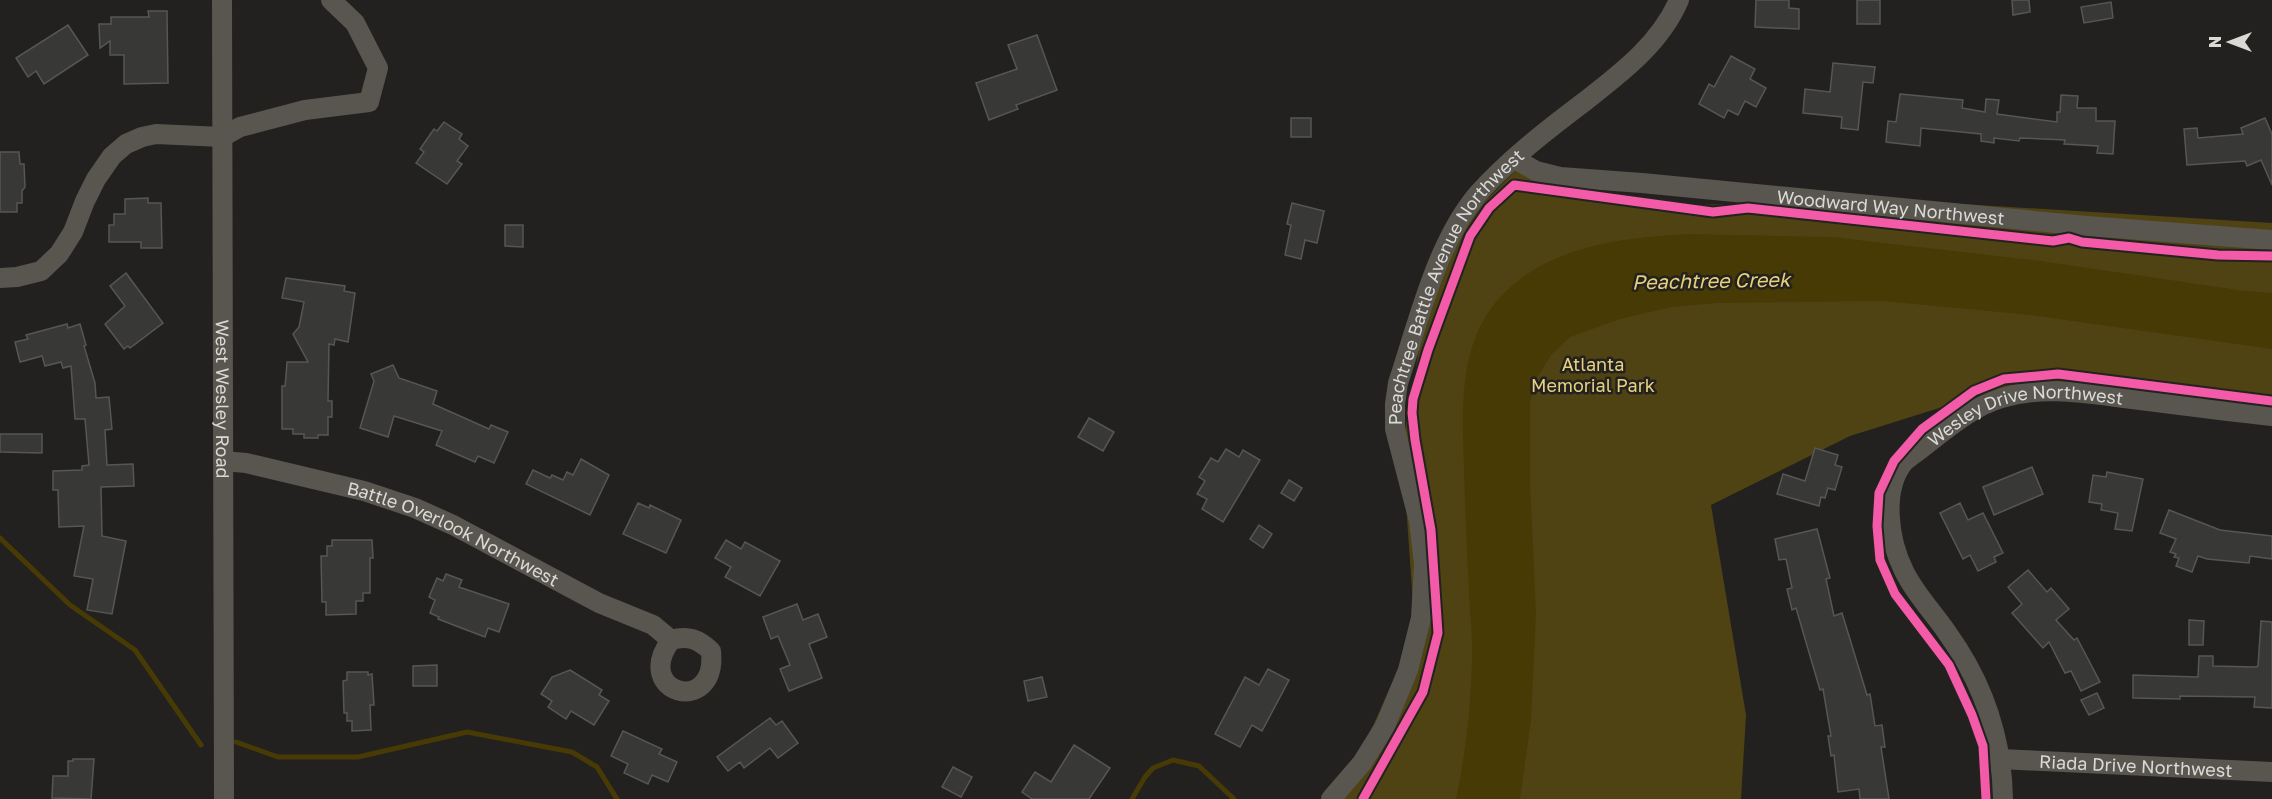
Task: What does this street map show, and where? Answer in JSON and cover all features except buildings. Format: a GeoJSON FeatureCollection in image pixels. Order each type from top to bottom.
{"type":"FeatureCollection","features":[{"type":"Feature","properties":{"kind":"street","name":"West Wesley Road"},"geometry":{"type":"LineString","coordinates":[[222,0],[224,799]]}},
{"type":"Feature","properties":{"kind":"street"},"geometry":{"type":"LineString","coordinates":[[0,278],[17,277],[41,271],[59,255],[73,232],[84,201],[96,179],[112,156],[126,144],[156,134],[222,137],[240,127],[305,110],[369,102],[378,68],[355,23],[331,0]]}},
{"type":"Feature","properties":{"kind":"street","name":"Peachtree Battle Avenue Northwest"},"geometry":{"type":"LineString","coordinates":[[1331,799],[1362,763],[1385,726],[1408,670],[1421,618],[1424,564],[1419,521],[1395,429],[1395,404],[1398,383],[1439,263],[1451,235],[1477,196],[1515,159],[1546,131],[1625,70],[1663,30],[1679,0]]}},
{"type":"Feature","properties":{"kind":"street","name":"Woodward Way Northwest"},"geometry":{"type":"LineString","coordinates":[[1515,159],[1536,171],[1560,177],[2087,226],[2272,240]]}},
{"type":"Feature","properties":{"kind":"street","name":"Wesley Drive Northwest"},"geometry":{"type":"LineString","coordinates":[[2003,799],[2000,759],[1991,718],[1974,675],[1958,647],[1914,590],[1903,569],[1894,542],[1890,504],[1893,482],[1905,462],[1959,419],[1974,410],[2000,398],[2020,393],[2056,390],[2272,416]]}},
{"type":"Feature","properties":{"kind":"street","name":"Battle Overlook Northwest"},"geometry":{"type":"LineString","coordinates":[[223,461],[246,463],[364,491],[416,508],[453,525],[599,603],[653,625],[671,640]]}},
{"type":"Feature","properties":{"kind":"street","name":"Riada Drive Northwest"},"geometry":{"type":"LineString","coordinates":[[2000,759],[2272,772]]}},
{"type":"Feature","properties":{"kind":"green space","name":"Atlanta Memorial Park"},"geometry":{"type":"Polygon","coordinates":[[[1517,169],[1644,205],[1945,203],[2272,223],[2272,409],[2003,388],[1850,436],[1711,505],[1746,715],[1741,799],[1329,799],[1368,737],[1415,632],[1402,447],[1436,251],[1517,169]]]}},
{"type":"Feature","properties":{"kind":"water","name":"Peachtree Creek"},"geometry":{"type":"Polygon","coordinates":[[[1688,234],[1832,237],[2040,261],[2272,293],[2272,349],[2031,315],[1883,301],[1717,303],[1671,307],[1620,319],[1570,337],[1551,355],[1537,378],[1530,403],[1530,482],[1536,614],[1531,720],[1520,799],[1456,799],[1465,747],[1471,677],[1472,643],[1463,403],[1465,381],[1475,339],[1496,302],[1515,283],[1536,268],[1559,257],[1610,243],[1636,238],[1688,234]]]}},
{"type":"Feature","properties":{"kind":"waterway"},"geometry":{"type":"LineString","coordinates":[[0,538],[70,605],[135,650],[201,745]]}},
{"type":"Feature","properties":{"kind":"waterway"},"geometry":{"type":"LineString","coordinates":[[236,742],[278,757],[358,757],[467,732],[572,752],[597,767],[617,799]]}},
{"type":"Feature","properties":{"kind":"waterway"},"geometry":{"type":"LineString","coordinates":[[1132,799],[1153,768],[1173,760],[1199,766],[1234,799]]}},
{"type":"Feature","properties":{"kind":"cycle path"},"geometry":{"type":"LineString","coordinates":[[1363,799],[1423,692],[1438,633],[1431,530],[1415,440],[1413,399],[1428,350],[1470,236],[1489,208],[1514,185],[1713,212],[1748,208],[2053,241],[2069,238],[2082,242],[2218,255],[2272,256]]}},
{"type":"Feature","properties":{"kind":"cycle path"},"geometry":{"type":"LineString","coordinates":[[1986,799],[1983,746],[1972,715],[1949,665],[1895,594],[1880,560],[1877,526],[1879,493],[1894,461],[1922,429],[1974,391],[2004,379],[2058,374],[2272,401]]}}]}
